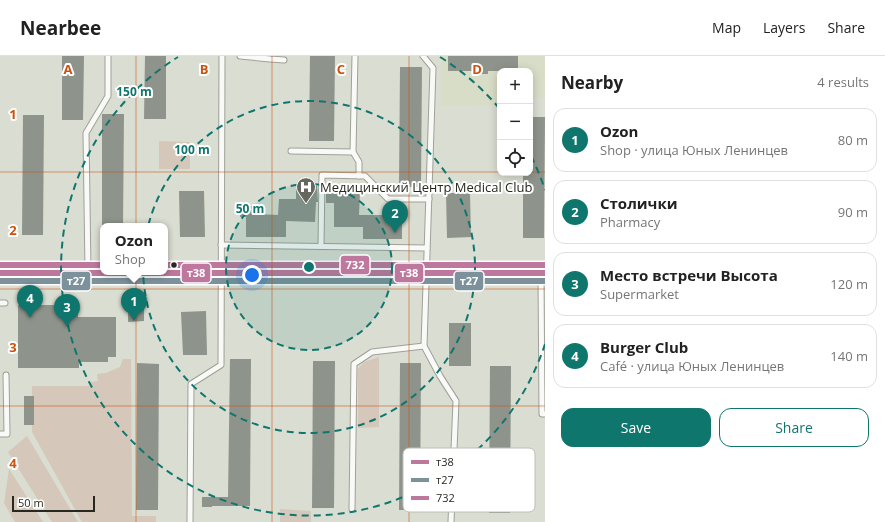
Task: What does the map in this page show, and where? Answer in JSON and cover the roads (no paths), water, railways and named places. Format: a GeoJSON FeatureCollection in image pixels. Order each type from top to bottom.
{"type":"FeatureCollection","features":[{"type":"Feature","properties":{"kind":"main road"},"geometry":{"type":"LineString","coordinates":[[0,273],[100,272]]}},
{"type":"Feature","properties":{"kind":"main road"},"geometry":{"type":"LineString","coordinates":[[168,272],[543,273]]}},
{"type":"Feature","properties":{"kind":"lane"},"geometry":{"type":"LineString","coordinates":[[88,272],[86,133],[108,96],[108,56]]}},
{"type":"Feature","properties":{"kind":"lane"},"geometry":{"type":"LineString","coordinates":[[190,522],[191,384],[222,365],[222,56]]}},
{"type":"Feature","properties":{"kind":"lane"},"geometry":{"type":"LineString","coordinates":[[240,56],[284,60]]}},
{"type":"Feature","properties":{"kind":"lane"},"geometry":{"type":"LineString","coordinates":[[355,56],[353,152],[359,162],[359,176]]}},
{"type":"Feature","properties":{"kind":"lane"},"geometry":{"type":"LineString","coordinates":[[423,56],[433,68],[424,346],[440,376],[456,401],[454,448]]}},
{"type":"Feature","properties":{"kind":"lane"},"geometry":{"type":"LineString","coordinates":[[291,151],[353,152]]}},
{"type":"Feature","properties":{"kind":"lane"},"geometry":{"type":"LineString","coordinates":[[321,246],[322,176],[365,176],[388,199],[429,199]]}},
{"type":"Feature","properties":{"kind":"lane"},"geometry":{"type":"LineString","coordinates":[[221,245],[427,248]]}},
{"type":"Feature","properties":{"kind":"lane"},"geometry":{"type":"LineString","coordinates":[[543,273],[542,414],[545,414]]}},
{"type":"Feature","properties":{"kind":"lane"},"geometry":{"type":"LineString","coordinates":[[352,509],[354,364],[372,352],[424,346]]}},
{"type":"Feature","properties":{"kind":"lane"},"geometry":{"type":"LineString","coordinates":[[0,434],[7,434],[6,375]]}},
{"type":"Feature","properties":{"kind":"lane"},"geometry":{"type":"LineString","coordinates":[[451,512],[451,522]]}},
{"type":"Feature","properties":{"kind":"place","name":"Медицинский Центр Medical Club"},"geometry":{"type":"Point","coordinates":[306,204]}},
{"type":"Feature","properties":{"kind":"place","name":"Столички"},"geometry":{"type":"Point","coordinates":[395,233]}},
{"type":"Feature","properties":{"kind":"place","name":"Burger Club"},"geometry":{"type":"Point","coordinates":[30,318]}},
{"type":"Feature","properties":{"kind":"place","name":"Ozon"},"geometry":{"type":"Point","coordinates":[134,321]}},
{"type":"Feature","properties":{"kind":"place","name":"Место встречи Высота"},"geometry":{"type":"Point","coordinates":[67,327]}}]}
